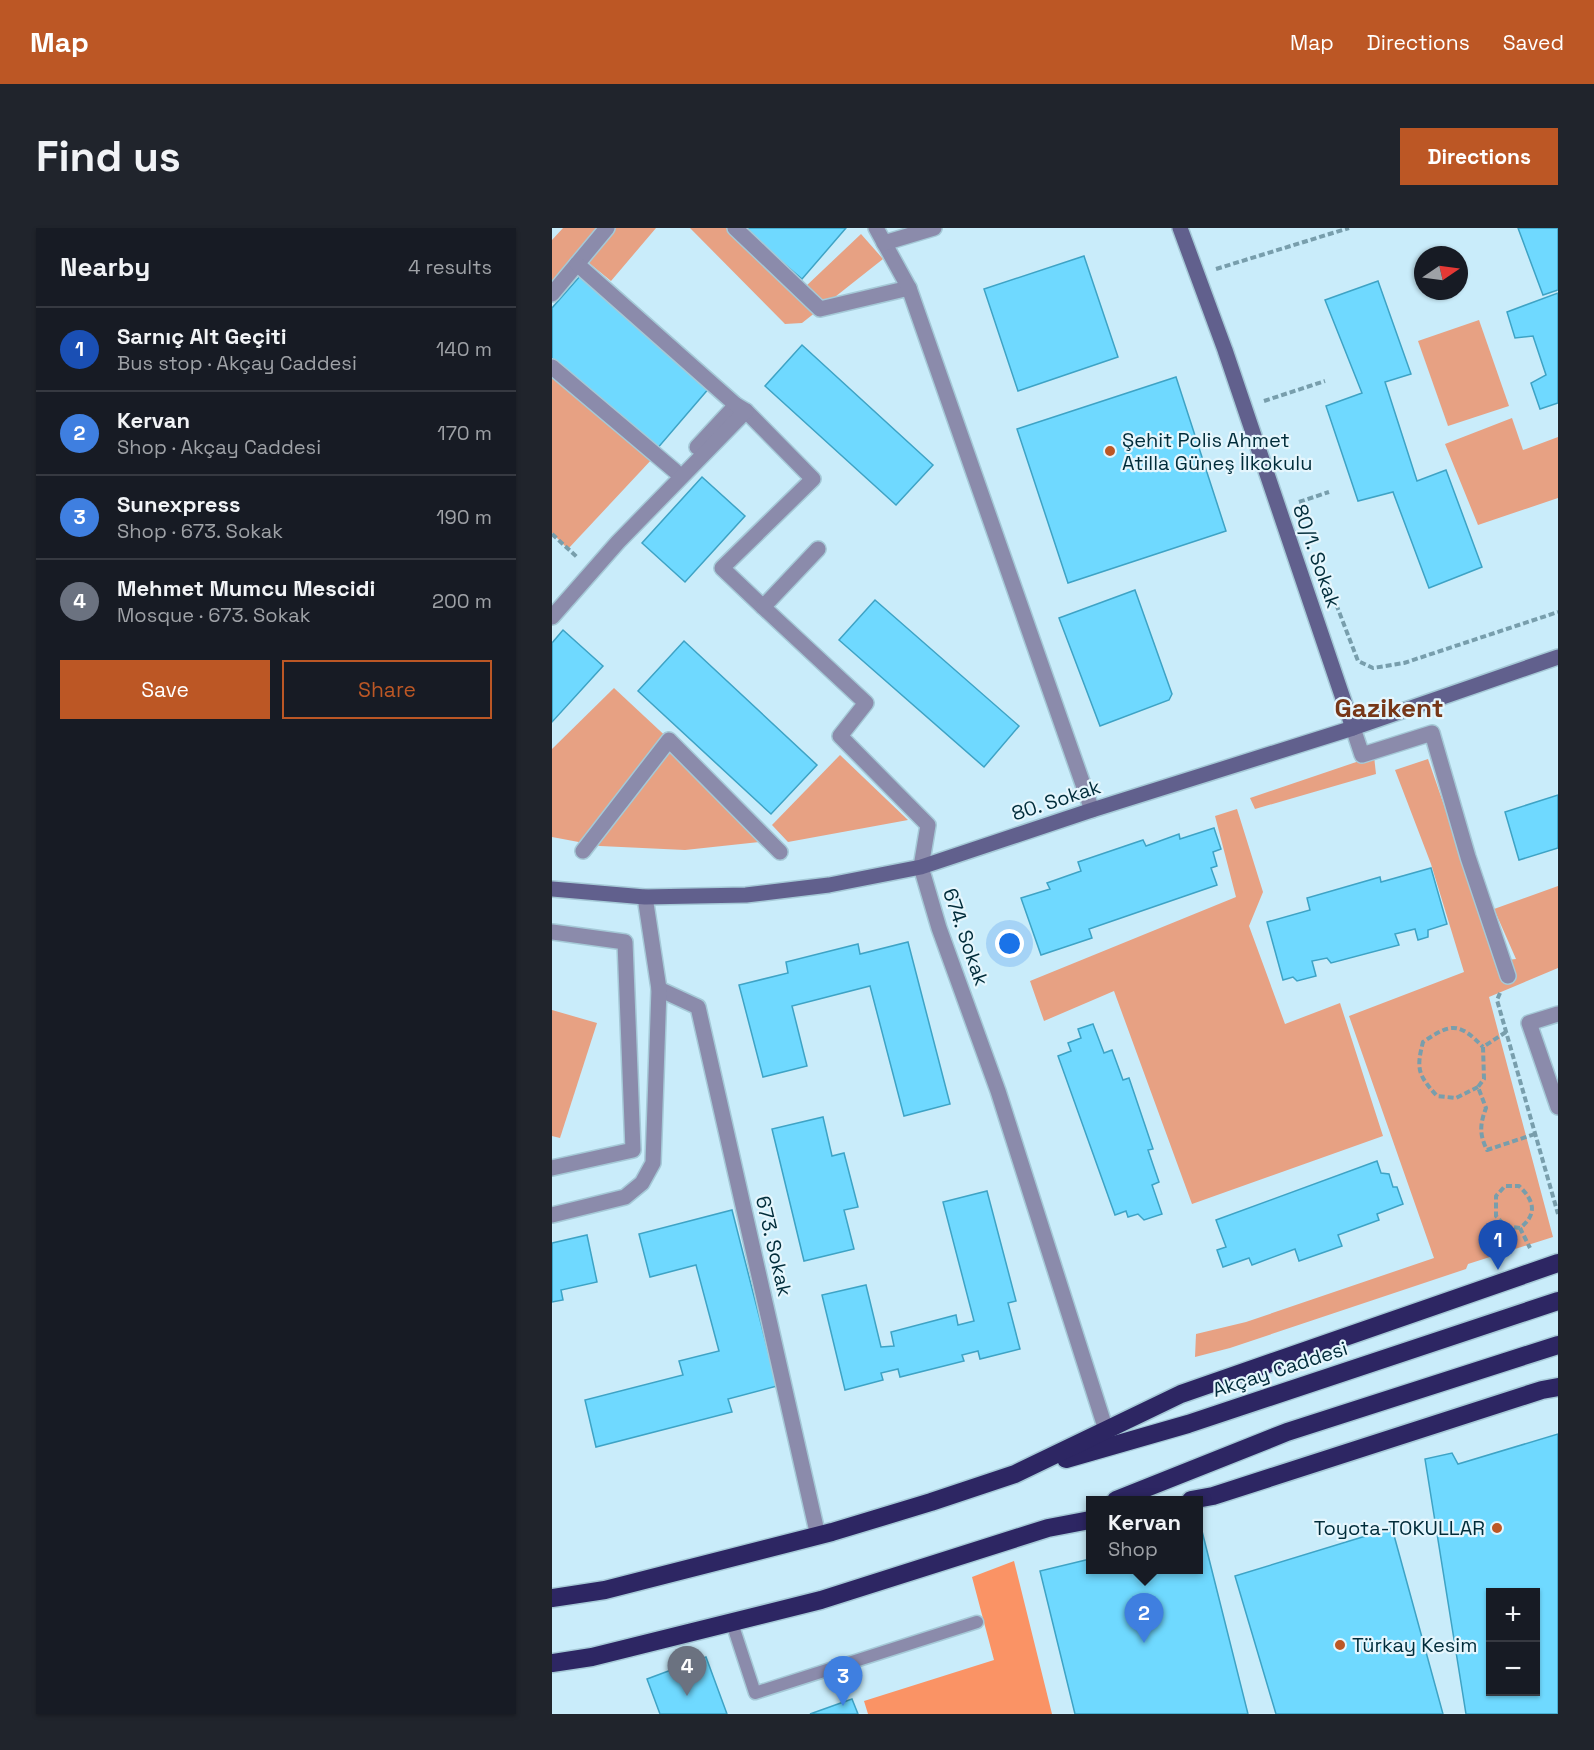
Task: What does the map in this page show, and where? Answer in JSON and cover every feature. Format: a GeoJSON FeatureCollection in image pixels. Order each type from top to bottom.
{"type":"FeatureCollection","features":[{"type":"Feature","properties":{"kind":"highway"},"geometry":{"type":"LineString","coordinates":[[552,1598],[606,1590],[818,1536],[931,1503],[1015,1474],[1181,1394],[1558,1263]]}},
{"type":"Feature","properties":{"kind":"highway","name":"Akçay Caddesi"},"geometry":{"type":"LineString","coordinates":[[1015,1474],[1188,1424],[1558,1300]]}},
{"type":"Feature","properties":{"kind":"highway"},"geometry":{"type":"LineString","coordinates":[[1126,1496],[1287,1432],[1558,1345]]}},
{"type":"Feature","properties":{"kind":"highway"},"geometry":{"type":"LineString","coordinates":[[1203,1498],[1553,1390]]}},
{"type":"Feature","properties":{"kind":"highway"},"geometry":{"type":"LineString","coordinates":[[552,1663],[592,1657],[820,1600],[1048,1528],[1086,1513]]}},
{"type":"Feature","properties":{"kind":"highway"},"geometry":{"type":"LineString","coordinates":[[1048,1528],[1086,1521]]}},
{"type":"Feature","properties":{"kind":"street"},"geometry":{"type":"LineString","coordinates":[[552,294],[607,228]]}},
{"type":"Feature","properties":{"kind":"street"},"geometry":{"type":"LineString","coordinates":[[735,228],[820,309],[909,288]]}},
{"type":"Feature","properties":{"kind":"street"},"geometry":{"type":"LineString","coordinates":[[876,228],[909,288],[1092,810]]}},
{"type":"Feature","properties":{"kind":"street"},"geometry":{"type":"LineString","coordinates":[[884,243],[934,228]]}},
{"type":"Feature","properties":{"kind":"street","name":"80/1. Sokak"},"geometry":{"type":"LineString","coordinates":[[1180,228],[1225,350],[1353,728]]}},
{"type":"Feature","properties":{"kind":"street"},"geometry":{"type":"LineString","coordinates":[[577,264],[741,408],[813,479],[722,568],[763,607],[818,549]]}},
{"type":"Feature","properties":{"kind":"street"},"geometry":{"type":"LineString","coordinates":[[552,367],[675,471]]}},
{"type":"Feature","properties":{"kind":"street"},"geometry":{"type":"LineString","coordinates":[[552,607],[675,471],[741,408]]}},
{"type":"Feature","properties":{"kind":"street"},"geometry":{"type":"LineString","coordinates":[[552,617],[741,408]]}},
{"type":"Feature","properties":{"kind":"street","name":"674. Sokak"},"geometry":{"type":"LineString","coordinates":[[763,607],[866,703],[840,736],[928,825],[921,867],[939,928],[998,1091],[1106,1430]]}},
{"type":"Feature","properties":{"kind":"street","name":"80. Sokak"},"geometry":{"type":"LineString","coordinates":[[552,889],[645,897],[746,895],[830,885],[921,867],[1092,810],[1353,728],[1558,657]]}},
{"type":"Feature","properties":{"kind":"street"},"geometry":{"type":"LineString","coordinates":[[1353,728],[1362,755],[1432,733],[1468,857],[1508,976]]}},
{"type":"Feature","properties":{"kind":"street"},"geometry":{"type":"LineString","coordinates":[[583,851],[669,740],[780,852]]}},
{"type":"Feature","properties":{"kind":"street"},"geometry":{"type":"LineString","coordinates":[[552,1215],[625,1197],[642,1183],[653,1163],[659,989],[645,897]]}},
{"type":"Feature","properties":{"kind":"street"},"geometry":{"type":"LineString","coordinates":[[552,932],[625,942],[633,1150],[552,1168]]}},
{"type":"Feature","properties":{"kind":"street","name":"673. Sokak"},"geometry":{"type":"LineString","coordinates":[[659,989],[698,1007],[818,1536]]}},
{"type":"Feature","properties":{"kind":"street"},"geometry":{"type":"LineString","coordinates":[[1558,1014],[1529,1023],[1558,1107]]}},
{"type":"Feature","properties":{"kind":"lane"},"geometry":{"type":"LineString","coordinates":[[732,1623],[755,1693],[977,1622]]}},
{"type":"Feature","properties":{"kind":"path"},"geometry":{"type":"LineString","coordinates":[[1212,259],[1215,270],[1349,228]]}},
{"type":"Feature","properties":{"kind":"path"},"geometry":{"type":"LineString","coordinates":[[1259,391],[1263,402],[1325,381]]}},
{"type":"Feature","properties":{"kind":"path"},"geometry":{"type":"LineString","coordinates":[[1294,491],[1302,512]]}},
{"type":"Feature","properties":{"kind":"path"},"geometry":{"type":"LineString","coordinates":[[1298,502],[1329,492]]}},
{"type":"Feature","properties":{"kind":"path"},"geometry":{"type":"LineString","coordinates":[[552,534],[588,567]]}},
{"type":"Feature","properties":{"kind":"path"},"geometry":{"type":"LineString","coordinates":[[1329,586],[1358,662],[1373,668],[1404,663],[1558,612]]}},
{"type":"Feature","properties":{"kind":"path"},"geometry":{"type":"LineString","coordinates":[[1508,976],[1497,1000],[1558,1214]]}},
{"type":"Feature","properties":{"kind":"path"},"geometry":{"type":"LineString","coordinates":[[1451,1027],[1468,1031],[1483,1047],[1484,1078],[1478,1087],[1456,1098],[1437,1096],[1422,1080],[1419,1058],[1423,1042],[1439,1031],[1451,1027]]}},
{"type":"Feature","properties":{"kind":"path"},"geometry":{"type":"LineString","coordinates":[[1483,1047],[1506,1032]]}},
{"type":"Feature","properties":{"kind":"path"},"geometry":{"type":"LineString","coordinates":[[1478,1087],[1486,1108],[1480,1121],[1481,1137],[1487,1150],[1535,1134]]}},
{"type":"Feature","properties":{"kind":"path"},"geometry":{"type":"LineString","coordinates":[[1505,1186],[1519,1186],[1529,1195],[1533,1212],[1528,1222],[1520,1228],[1505,1226],[1496,1216],[1496,1197],[1505,1186]]}},
{"type":"Feature","properties":{"kind":"path"},"geometry":{"type":"LineString","coordinates":[[1520,1228],[1528,1245]]}},
{"type":"Feature","properties":{"kind":"shaded area"},"geometry":{"type":"Polygon","coordinates":[[[563,228],[656,228],[611,281],[578,254],[552,287],[552,240],[563,228]]]}},
{"type":"Feature","properties":{"kind":"shaded area"},"geometry":{"type":"Polygon","coordinates":[[[690,228],[731,228],[804,288],[861,234],[883,259],[802,323],[785,324],[690,228]]]}},
{"type":"Feature","properties":{"kind":"shaded area"},"geometry":{"type":"Polygon","coordinates":[[[1479,320],[1509,406],[1448,426],[1418,341],[1479,320]]]}},
{"type":"Feature","properties":{"kind":"shaded area"},"geometry":{"type":"Polygon","coordinates":[[[552,374],[653,458],[568,549],[552,533],[552,374]]]}},
{"type":"Feature","properties":{"kind":"shaded area"},"geometry":{"type":"Polygon","coordinates":[[[1512,418],[1523,450],[1558,437],[1558,498],[1478,525],[1445,444],[1512,418]]]}},
{"type":"Feature","properties":{"kind":"shaded area"},"geometry":{"type":"Polygon","coordinates":[[[614,688],[777,840],[685,850],[600,846],[552,837],[552,749],[614,688]]]}},
{"type":"Feature","properties":{"kind":"shaded area"},"geometry":{"type":"Polygon","coordinates":[[[840,755],[908,820],[788,842],[772,825],[840,755]]]}},
{"type":"Feature","properties":{"kind":"shaded area"},"geometry":{"type":"Polygon","coordinates":[[[1374,756],[1376,774],[1255,809],[1250,798],[1374,756]]]}},
{"type":"Feature","properties":{"kind":"shaded area"},"geometry":{"type":"Polygon","coordinates":[[[1428,759],[1498,961],[1516,959],[1494,909],[1558,886],[1558,968],[1489,997],[1553,1237],[1468,1264],[1466,1269],[1230,1348],[1195,1357],[1196,1334],[1246,1322],[1434,1258],[1349,1016],[1464,972],[1431,864],[1395,770],[1428,759]]]}},
{"type":"Feature","properties":{"kind":"shaded area"},"geometry":{"type":"Polygon","coordinates":[[[1237,809],[1263,892],[1249,926],[1285,1024],[1340,1003],[1383,1136],[1192,1204],[1114,991],[1044,1021],[1030,981],[1236,897],[1215,816],[1237,809]]]}},
{"type":"Feature","properties":{"kind":"shaded area"},"geometry":{"type":"Polygon","coordinates":[[[552,1010],[597,1023],[560,1138],[552,1136],[552,1010]]]}},
{"type":"Feature","properties":{"kind":"shaded area"},"geometry":{"type":"Polygon","coordinates":[[[1014,1561],[1052,1714],[868,1714],[864,1701],[994,1660],[972,1577],[1014,1561]]]}},
{"type":"Feature","properties":{"kind":"building"},"geometry":{"type":"Polygon","coordinates":[[[742,228],[846,228],[802,279],[742,228]]]}},
{"type":"Feature","properties":{"kind":"building"},"geometry":{"type":"Polygon","coordinates":[[[1518,228],[1558,228],[1558,290],[1543,295],[1518,228]]]}},
{"type":"Feature","properties":{"kind":"building"},"geometry":{"type":"Polygon","coordinates":[[[1084,256],[1118,357],[1018,391],[984,289],[1084,256]]]}},
{"type":"Feature","properties":{"kind":"building"},"geometry":{"type":"Polygon","coordinates":[[[581,275],[710,387],[656,450],[552,360],[552,308],[581,275]]]}},
{"type":"Feature","properties":{"kind":"building"},"geometry":{"type":"Polygon","coordinates":[[[1378,281],[1411,374],[1385,382],[1417,481],[1446,470],[1482,567],[1429,588],[1393,492],[1358,501],[1326,406],[1362,393],[1325,300],[1378,281]]]}},
{"type":"Feature","properties":{"kind":"building"},"geometry":{"type":"Polygon","coordinates":[[[1558,293],[1558,403],[1540,409],[1531,383],[1546,375],[1533,336],[1515,338],[1507,312],[1558,293]]]}},
{"type":"Feature","properties":{"kind":"building"},"geometry":{"type":"Polygon","coordinates":[[[802,345],[933,465],[896,505],[765,386],[802,345]]]}},
{"type":"Feature","properties":{"kind":"building","name":"Şehit Polis Ahmet Atilla Güneş İlkokulu"},"geometry":{"type":"Polygon","coordinates":[[[1176,377],[1226,531],[1068,583],[1017,429],[1176,377]]]}},
{"type":"Feature","properties":{"kind":"building"},"geometry":{"type":"Polygon","coordinates":[[[702,477],[745,516],[685,582],[642,543],[702,477]]]}},
{"type":"Feature","properties":{"kind":"building"},"geometry":{"type":"Polygon","coordinates":[[[1135,590],[1172,694],[1169,700],[1100,726],[1059,618],[1135,590]]]}},
{"type":"Feature","properties":{"kind":"building"},"geometry":{"type":"Polygon","coordinates":[[[875,600],[1019,726],[984,767],[839,640],[875,600]]]}},
{"type":"Feature","properties":{"kind":"building"},"geometry":{"type":"Polygon","coordinates":[[[563,630],[603,666],[552,722],[552,643],[563,630]]]}},
{"type":"Feature","properties":{"kind":"building"},"geometry":{"type":"Polygon","coordinates":[[[684,641],[817,765],[771,814],[638,691],[684,641]]]}},
{"type":"Feature","properties":{"kind":"building"},"geometry":{"type":"Polygon","coordinates":[[[1558,795],[1558,848],[1519,860],[1505,812],[1558,795]]]}},
{"type":"Feature","properties":{"kind":"building"},"geometry":{"type":"Polygon","coordinates":[[[1214,828],[1221,849],[1213,852],[1217,866],[1211,868],[1217,885],[1089,929],[1092,938],[1041,955],[1021,898],[1050,889],[1047,883],[1081,871],[1078,862],[1143,840],[1146,846],[1179,834],[1180,839],[1214,828]]]}},
{"type":"Feature","properties":{"kind":"building"},"geometry":{"type":"Polygon","coordinates":[[[1431,868],[1447,924],[1428,930],[1428,937],[1418,940],[1415,929],[1395,934],[1399,945],[1331,963],[1327,958],[1312,961],[1316,976],[1297,981],[1293,977],[1283,980],[1267,922],[1310,910],[1307,898],[1380,877],[1381,882],[1431,868]]]}},
{"type":"Feature","properties":{"kind":"building"},"geometry":{"type":"Polygon","coordinates":[[[908,942],[950,1104],[904,1116],[870,986],[792,1006],[807,1066],[763,1077],[739,985],[788,973],[786,962],[858,944],[860,954],[908,942]]]}},
{"type":"Feature","properties":{"kind":"building"},"geometry":{"type":"Polygon","coordinates":[[[1093,1024],[1104,1053],[1112,1050],[1123,1080],[1129,1078],[1153,1149],[1148,1150],[1159,1182],[1152,1185],[1162,1214],[1144,1220],[1138,1214],[1128,1217],[1126,1211],[1115,1215],[1058,1056],[1071,1051],[1068,1043],[1081,1038],[1078,1029],[1093,1024]]]}},
{"type":"Feature","properties":{"kind":"building"},"geometry":{"type":"Polygon","coordinates":[[[823,1117],[832,1156],[844,1153],[858,1207],[844,1210],[854,1249],[804,1261],[772,1129],[823,1117]]]}},
{"type":"Feature","properties":{"kind":"building"},"geometry":{"type":"Polygon","coordinates":[[[1377,1161],[1381,1173],[1389,1174],[1393,1187],[1397,1187],[1403,1204],[1377,1214],[1379,1220],[1338,1235],[1342,1246],[1299,1261],[1295,1249],[1252,1265],[1249,1258],[1223,1267],[1217,1250],[1226,1247],[1216,1220],[1377,1161]]]}},
{"type":"Feature","properties":{"kind":"building"},"geometry":{"type":"Polygon","coordinates":[[[987,1191],[1016,1301],[1008,1303],[1020,1349],[980,1359],[978,1351],[962,1355],[964,1361],[900,1377],[898,1369],[881,1373],[883,1380],[845,1390],[822,1295],[866,1285],[881,1347],[894,1346],[891,1332],[956,1315],[958,1325],[974,1321],[943,1202],[987,1191]]]}},
{"type":"Feature","properties":{"kind":"building"},"geometry":{"type":"Polygon","coordinates":[[[732,1210],[777,1386],[728,1399],[732,1412],[596,1447],[585,1400],[683,1375],[679,1361],[719,1351],[696,1265],[650,1277],[639,1234],[732,1210]]]}},
{"type":"Feature","properties":{"kind":"building"},"geometry":{"type":"Polygon","coordinates":[[[587,1235],[597,1282],[561,1290],[563,1300],[552,1302],[552,1243],[587,1235]]]}},
{"type":"Feature","properties":{"kind":"building","name":"Toyota-TOKULLAR"},"geometry":{"type":"Polygon","coordinates":[[[1558,1434],[1558,1714],[1466,1714],[1425,1459],[1452,1453],[1458,1464],[1558,1434]]]}},
{"type":"Feature","properties":{"kind":"building","name":"Türkay Kesim"},"geometry":{"type":"Polygon","coordinates":[[[1392,1528],[1443,1714],[1276,1714],[1235,1576],[1392,1528]]]}},
{"type":"Feature","properties":{"kind":"building"},"geometry":{"type":"Polygon","coordinates":[[[1203,1535],[1248,1714],[1075,1714],[1040,1571],[1086,1560],[1086,1574],[1203,1574],[1203,1535]]]}},
{"type":"Feature","properties":{"kind":"building"},"geometry":{"type":"Polygon","coordinates":[[[706,1657],[727,1714],[660,1714],[647,1679],[706,1657]]]}},
{"type":"Feature","properties":{"kind":"building"},"geometry":{"type":"Polygon","coordinates":[[[852,1699],[858,1714],[810,1714],[852,1699]]]}},
{"type":"Feature","properties":{"kind":"place","name":"Şehit Polis Ahmet Atilla Güneş İlkokulu"},"geometry":{"type":"Point","coordinates":[1110,451]}},
{"type":"Feature","properties":{"kind":"place","name":"Sarnıç Alt Geçiti"},"geometry":{"type":"Point","coordinates":[1498,1270]}},
{"type":"Feature","properties":{"kind":"place","name":"Toyota-TOKULLAR"},"geometry":{"type":"Point","coordinates":[1497,1528]}},
{"type":"Feature","properties":{"kind":"place","name":"Kervan"},"geometry":{"type":"Point","coordinates":[1144,1643]}},
{"type":"Feature","properties":{"kind":"place","name":"Türkay Kesim"},"geometry":{"type":"Point","coordinates":[1340,1645]}},
{"type":"Feature","properties":{"kind":"place","name":"Mehmet Mumcu Mescidi"},"geometry":{"type":"Point","coordinates":[687,1696]}},
{"type":"Feature","properties":{"kind":"place","name":"Sunexpress"},"geometry":{"type":"Point","coordinates":[843,1706]}},
{"type":"Feature","properties":{"kind":"district","name":"Gazikent"},"geometry":{"type":"Point","coordinates":[1389,708]}}]}
